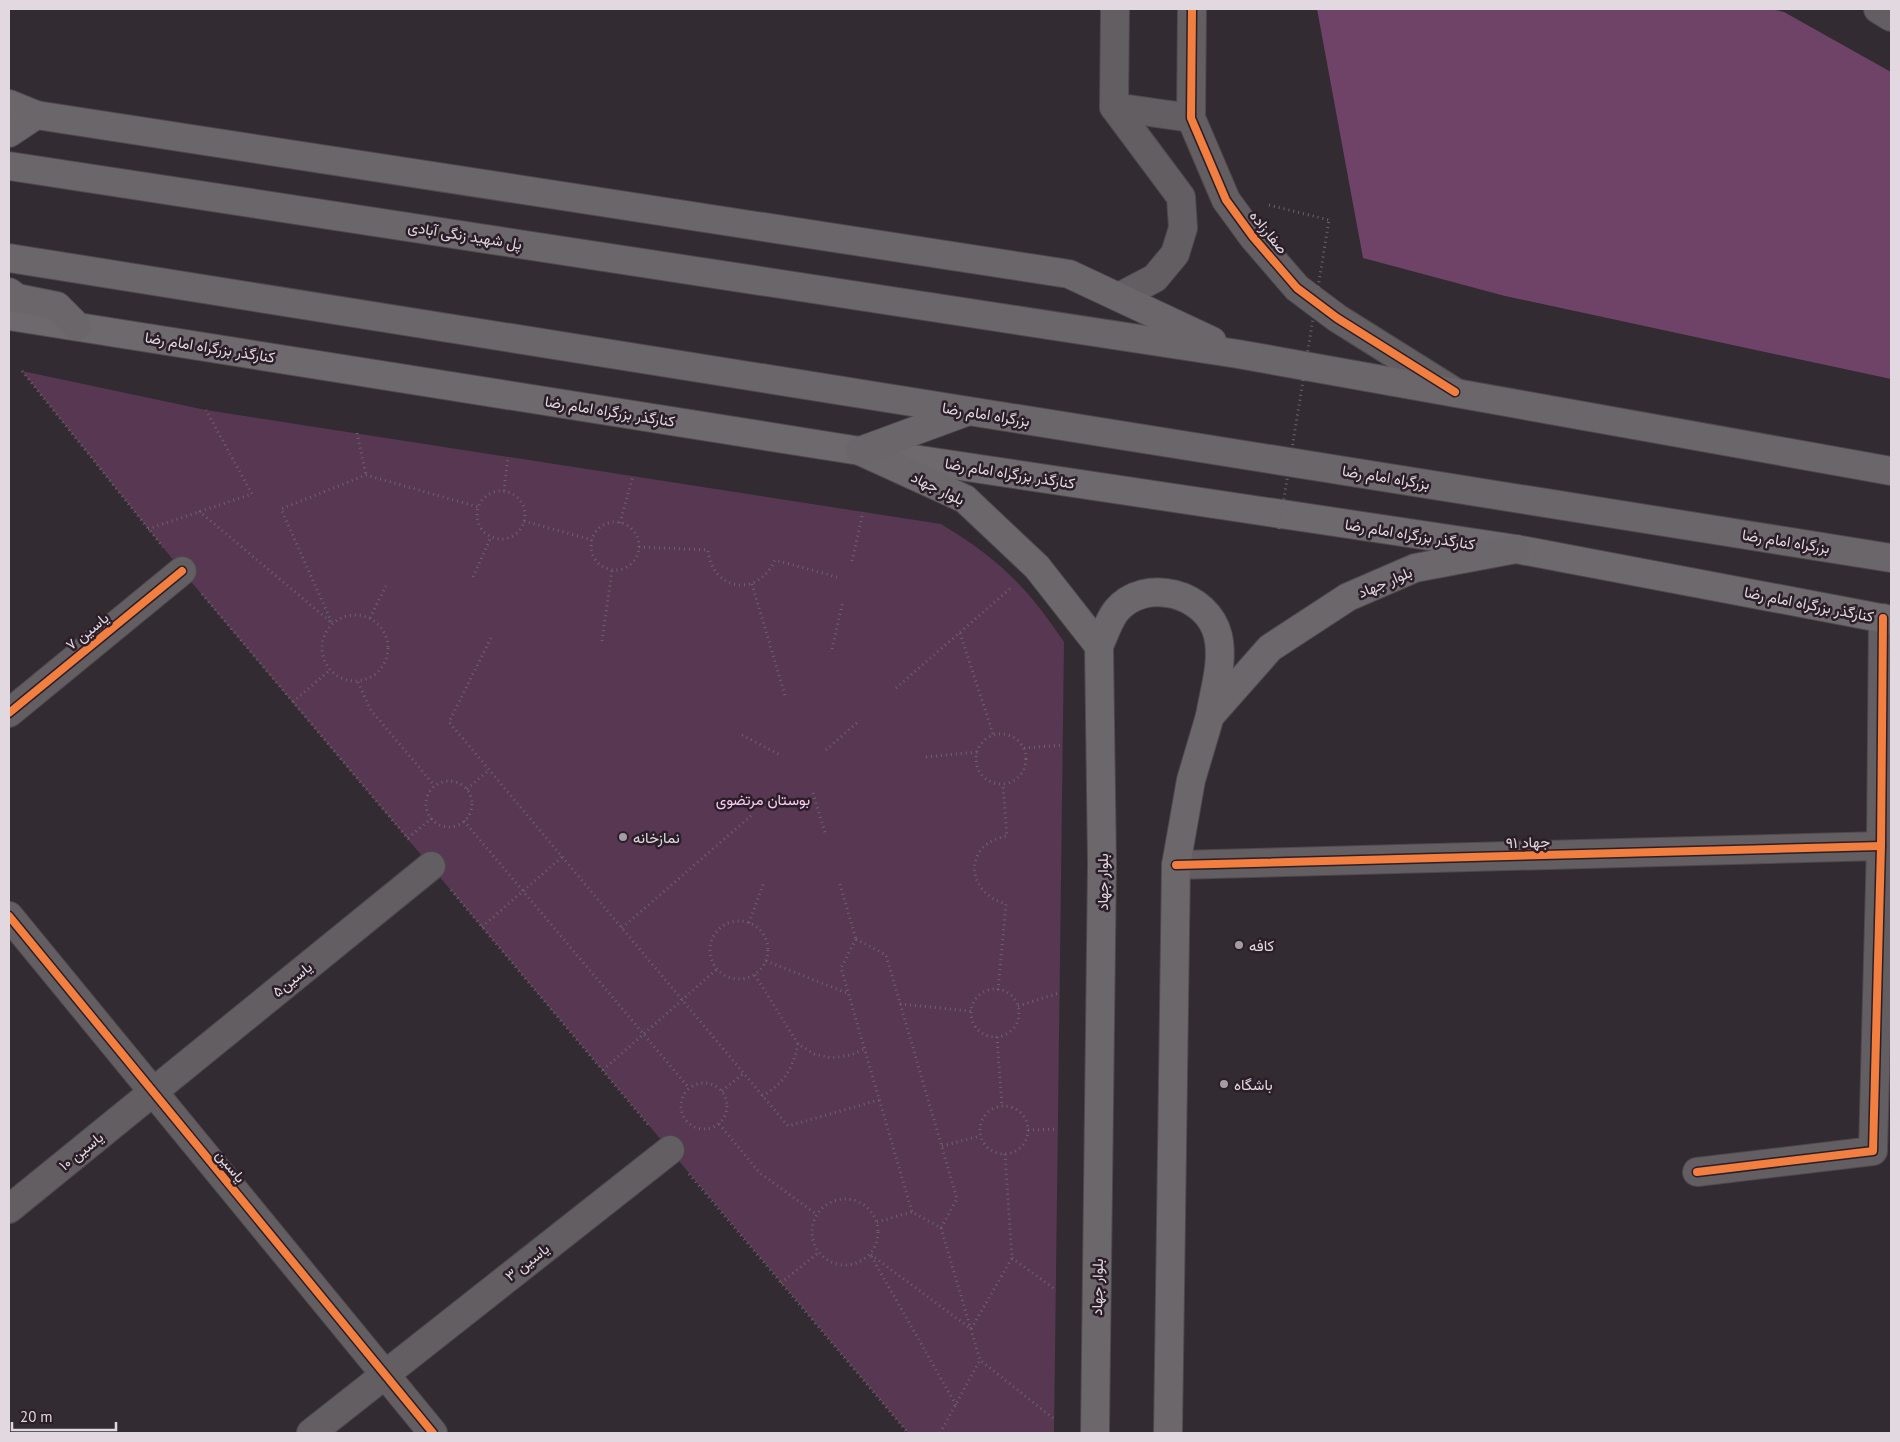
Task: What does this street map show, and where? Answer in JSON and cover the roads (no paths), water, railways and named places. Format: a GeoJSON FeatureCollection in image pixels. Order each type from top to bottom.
{"type":"FeatureCollection","features":[{"type":"Feature","properties":{"kind":"highway"},"geometry":{"type":"LineString","coordinates":[[9,104],[36,115],[1069,274],[1238,354],[1891,471]]}},
{"type":"Feature","properties":{"kind":"highway"},"geometry":{"type":"LineString","coordinates":[[9,133],[36,115]]}},
{"type":"Feature","properties":{"kind":"highway","name":"پل شهید زنگی آبادی"},"geometry":{"type":"LineString","coordinates":[[9,166],[1238,354]]}},
{"type":"Feature","properties":{"kind":"highway","name":"بزرگراه امام رضا"},"geometry":{"type":"LineString","coordinates":[[9,258],[1891,558]]}},
{"type":"Feature","properties":{"kind":"highway"},"geometry":{"type":"LineString","coordinates":[[9,292],[17,298],[57,306],[77,326]]}},
{"type":"Feature","properties":{"kind":"highway"},"geometry":{"type":"LineString","coordinates":[[860,451],[968,411]]}},
{"type":"Feature","properties":{"kind":"main road","name":"کنارگذر بزرگراه امام رضا"},"geometry":{"type":"LineString","coordinates":[[9,316],[860,451],[1516,549],[1887,619]]}},
{"type":"Feature","properties":{"kind":"main road","name":"بلوار جهاد"},"geometry":{"type":"LineString","coordinates":[[860,451],[965,499],[1036,567],[1099,646],[1102,864],[1096,1433]]}},
{"type":"Feature","properties":{"kind":"main road","name":"بلوار جهاد"},"geometry":{"type":"LineString","coordinates":[[1168,1433],[1176,865],[1191,780],[1210,716],[1270,648],[1348,598],[1415,568],[1516,549]]}},
{"type":"Feature","properties":{"kind":"main road"},"geometry":{"type":"LineString","coordinates":[[1099,646],[1116,611],[1133,598],[1153,592],[1174,593],[1194,602],[1209,616],[1218,635],[1220,656],[1210,716]]}},
{"type":"Feature","properties":{"kind":"street"},"geometry":{"type":"LineString","coordinates":[[1115,9],[1114,106],[1181,197],[1183,228],[1175,254],[1155,278],[1119,298]]}},
{"type":"Feature","properties":{"kind":"street","name":"صفارزاده"},"geometry":{"type":"LineString","coordinates":[[1192,9],[1190,118],[1226,200],[1253,237],[1297,288],[1338,318],[1455,392]]}},
{"type":"Feature","properties":{"kind":"street"},"geometry":{"type":"LineString","coordinates":[[1878,9],[1891,17]]}},
{"type":"Feature","properties":{"kind":"street"},"geometry":{"type":"LineString","coordinates":[[1114,106],[1190,118]]}},
{"type":"Feature","properties":{"kind":"street","name":"یاسین ۷"},"geometry":{"type":"LineString","coordinates":[[9,713],[182,570]]}},
{"type":"Feature","properties":{"kind":"street"},"geometry":{"type":"LineString","coordinates":[[1697,1172],[1873,1151],[1887,619]]}},
{"type":"Feature","properties":{"kind":"street","name":"جهاد ۹۱"},"geometry":{"type":"LineString","coordinates":[[1176,865],[1881,846]]}},
{"type":"Feature","properties":{"kind":"street","name":"یاسین۵"},"geometry":{"type":"LineString","coordinates":[[153,1092],[431,866]]}},
{"type":"Feature","properties":{"kind":"street","name":"یاسین"},"geometry":{"type":"LineString","coordinates":[[9,916],[433,1433]]}},
{"type":"Feature","properties":{"kind":"street","name":"یاسین ۱۰"},"geometry":{"type":"LineString","coordinates":[[9,1209],[153,1092]]}},
{"type":"Feature","properties":{"kind":"street","name":"یاسین ۳"},"geometry":{"type":"LineString","coordinates":[[310,1433],[670,1150]]}},
{"type":"Feature","properties":{"kind":"place","name":"نمازخانه"},"geometry":{"type":"Point","coordinates":[623,837]}},
{"type":"Feature","properties":{"kind":"place","name":"کافه"},"geometry":{"type":"Point","coordinates":[1239,945]}},
{"type":"Feature","properties":{"kind":"place","name":"باشگاه"},"geometry":{"type":"Point","coordinates":[1224,1084]}},
{"type":"Feature","properties":{"kind":"park label","name":"بوستان مرتضوی"},"geometry":{"type":"Point","coordinates":[763,799]}}]}
